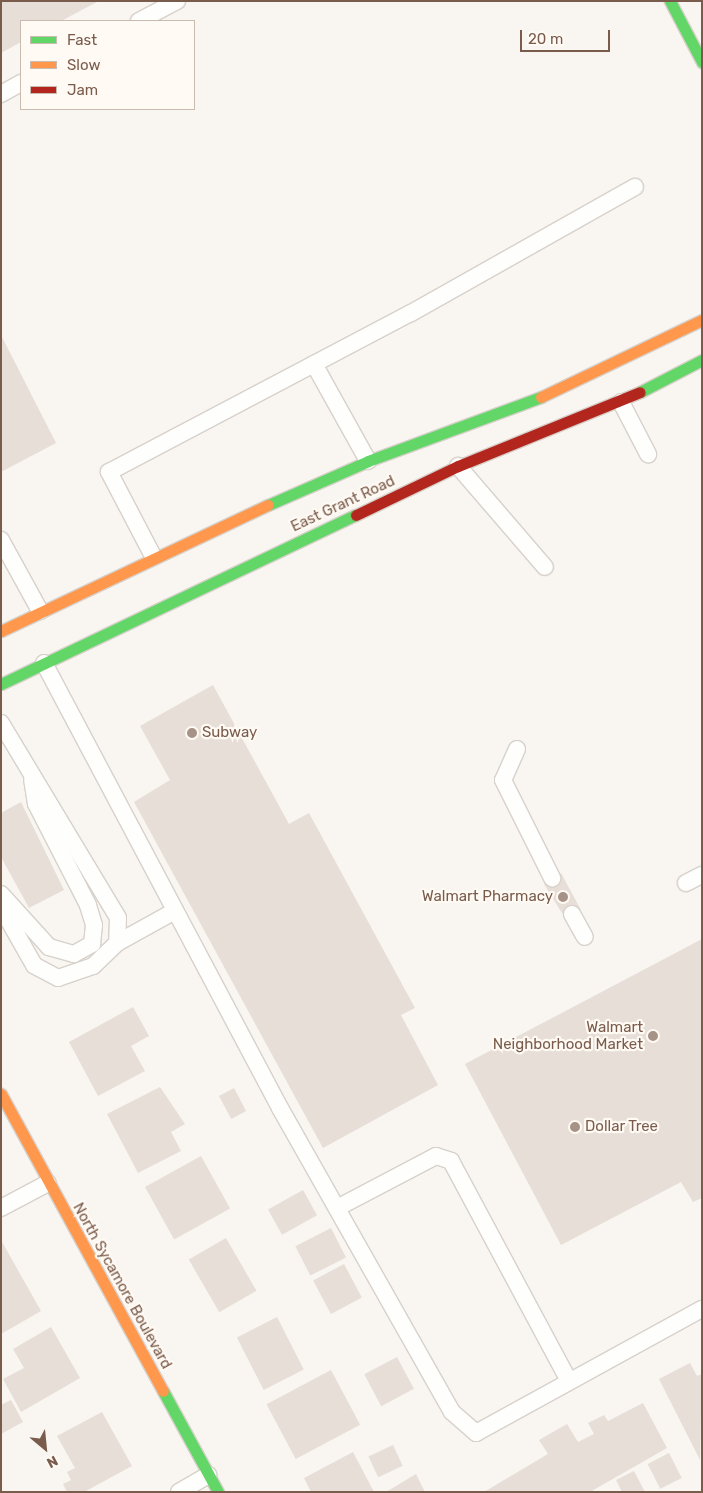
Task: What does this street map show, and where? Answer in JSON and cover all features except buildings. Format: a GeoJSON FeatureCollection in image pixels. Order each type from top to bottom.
{"type":"FeatureCollection","features":[{"type":"Feature","properties":{"kind":"main road"},"geometry":{"type":"LineString","coordinates":[[670,1],[702,62]]}},
{"type":"Feature","properties":{"kind":"main road","name":"East Grant Road"},"geometry":{"type":"LineString","coordinates":[[1,631],[152,556],[368,461],[516,409],[702,320]]}},
{"type":"Feature","properties":{"kind":"main road","name":"East Grant Road"},"geometry":{"type":"LineString","coordinates":[[1,684],[458,466],[621,402],[702,360]]}},
{"type":"Feature","properties":{"kind":"main road","name":"North Sycamore Boulevard"},"geometry":{"type":"LineString","coordinates":[[1,1094],[218,1492]]}},
{"type":"Feature","properties":{"kind":"lane"},"geometry":{"type":"LineString","coordinates":[[141,20],[177,1]]}},
{"type":"Feature","properties":{"kind":"lane"},"geometry":{"type":"LineString","coordinates":[[1,94],[20,84]]}},
{"type":"Feature","properties":{"kind":"lane"},"geometry":{"type":"LineString","coordinates":[[152,556],[109,472],[314,364],[635,187]]}},
{"type":"Feature","properties":{"kind":"lane"},"geometry":{"type":"LineString","coordinates":[[314,364],[368,461]]}},
{"type":"Feature","properties":{"kind":"lane"},"geometry":{"type":"LineString","coordinates":[[621,402],[648,454]]}},
{"type":"Feature","properties":{"kind":"lane"},"geometry":{"type":"LineString","coordinates":[[458,466],[546,567]]}},
{"type":"Feature","properties":{"kind":"lane"},"geometry":{"type":"LineString","coordinates":[[1,540],[40,612]]}},
{"type":"Feature","properties":{"kind":"lane"},"geometry":{"type":"LineString","coordinates":[[44,663],[175,911],[336,1208],[452,1412],[476,1433],[702,1309]]}},
{"type":"Feature","properties":{"kind":"lane"},"geometry":{"type":"LineString","coordinates":[[1,723],[30,768],[118,918],[117,943]]}},
{"type":"Feature","properties":{"kind":"lane"},"geometry":{"type":"LineString","coordinates":[[517,749],[502,780],[552,878]]}},
{"type":"Feature","properties":{"kind":"lane"},"geometry":{"type":"LineString","coordinates":[[1,894],[49,947],[74,954],[92,944],[94,925],[88,905],[36,804],[30,768]]}},
{"type":"Feature","properties":{"kind":"lane"},"geometry":{"type":"LineString","coordinates":[[686,883],[702,875]]}},
{"type":"Feature","properties":{"kind":"lane"},"geometry":{"type":"LineString","coordinates":[[1,907],[34,965],[58,978],[93,966],[117,943],[175,911]]}},
{"type":"Feature","properties":{"kind":"lane"},"geometry":{"type":"LineString","coordinates":[[572,914],[585,937]]}},
{"type":"Feature","properties":{"kind":"lane"},"geometry":{"type":"LineString","coordinates":[[336,1208],[436,1156],[451,1161],[569,1381]]}},
{"type":"Feature","properties":{"kind":"lane"},"geometry":{"type":"LineString","coordinates":[[1,1208],[48,1183]]}},
{"type":"Feature","properties":{"kind":"lane"},"geometry":{"type":"LineString","coordinates":[[178,1492],[209,1475]]}},
{"type":"Feature","properties":{"kind":"traffic: fast"},"geometry":{"type":"LineString","coordinates":[[670,1],[702,62]]}},
{"type":"Feature","properties":{"kind":"traffic: fast"},"geometry":{"type":"LineString","coordinates":[[640,392],[702,360]]}},
{"type":"Feature","properties":{"kind":"traffic: fast"},"geometry":{"type":"LineString","coordinates":[[268,505],[368,461],[541,397]]}},
{"type":"Feature","properties":{"kind":"traffic: fast"},"geometry":{"type":"LineString","coordinates":[[1,684],[356,515]]}},
{"type":"Feature","properties":{"kind":"traffic: fast"},"geometry":{"type":"LineString","coordinates":[[163,1391],[218,1492]]}},
{"type":"Feature","properties":{"kind":"traffic: slow"},"geometry":{"type":"LineString","coordinates":[[541,397],[702,320]]}},
{"type":"Feature","properties":{"kind":"traffic: slow"},"geometry":{"type":"LineString","coordinates":[[1,631],[268,505]]}},
{"type":"Feature","properties":{"kind":"traffic: slow"},"geometry":{"type":"LineString","coordinates":[[1,1094],[163,1391]]}},
{"type":"Feature","properties":{"kind":"traffic: jam"},"geometry":{"type":"LineString","coordinates":[[356,515],[458,466],[640,392]]}},
{"type":"Feature","properties":{"kind":"place","name":"Subway"},"geometry":{"type":"Point","coordinates":[192,733]}},
{"type":"Feature","properties":{"kind":"place","name":"Walmart Pharmacy"},"geometry":{"type":"Point","coordinates":[563,897]}},
{"type":"Feature","properties":{"kind":"place","name":"Walmart Neighborhood Market"},"geometry":{"type":"Point","coordinates":[653,1036]}},
{"type":"Feature","properties":{"kind":"place","name":"Dollar Tree"},"geometry":{"type":"Point","coordinates":[575,1127]}}]}
